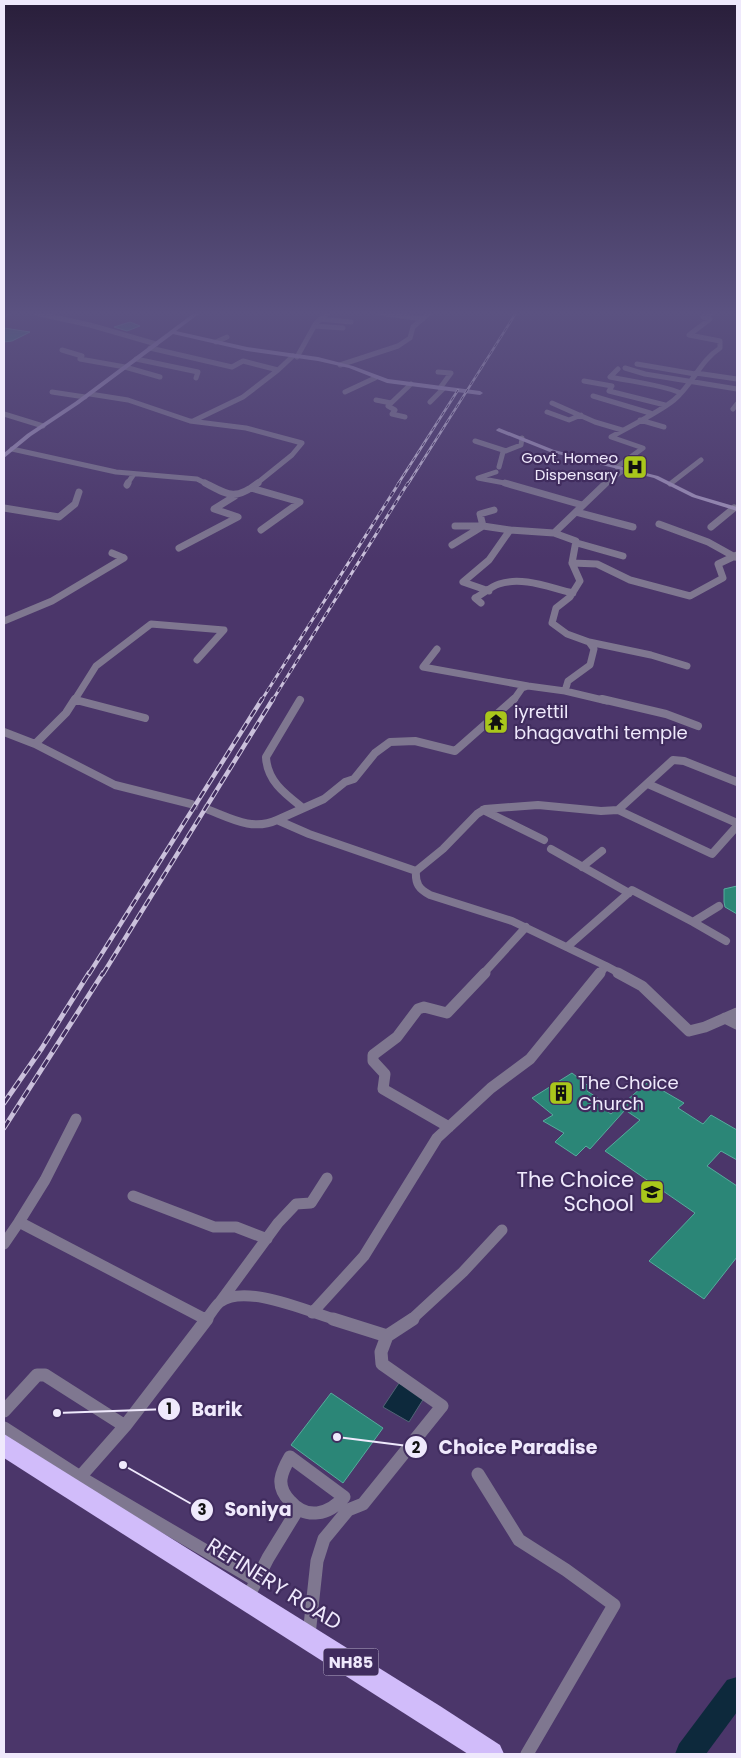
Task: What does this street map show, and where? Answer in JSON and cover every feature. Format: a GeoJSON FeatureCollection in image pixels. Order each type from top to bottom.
{"type":"FeatureCollection","features":[{"type":"Feature","properties":{"kind":"highway","name":"REFINERY ROAD"},"geometry":{"type":"LineString","coordinates":[[4,1445],[208,1574],[252,1590],[309,1636],[383,1682],[491,1754]]}},
{"type":"Feature","properties":{"kind":"main road"},"geometry":{"type":"LineString","coordinates":[[4,456],[88,395]]}},
{"type":"Feature","properties":{"kind":"main road"},"geometry":{"type":"LineString","coordinates":[[499,430],[552,451],[656,477],[694,496],[736,509]]}},
{"type":"Feature","properties":{"kind":"street"},"geometry":{"type":"LineString","coordinates":[[88,395],[128,400],[192,421],[253,429],[302,443],[292,455],[251,488],[214,509],[238,517],[179,548]]}},
{"type":"Feature","properties":{"kind":"street"},"geometry":{"type":"LineString","coordinates":[[192,421],[244,395]]}},
{"type":"Feature","properties":{"kind":"street"},"geometry":{"type":"LineString","coordinates":[[400,395],[388,406],[395,410],[392,414],[405,417]]}},
{"type":"Feature","properties":{"kind":"street"},"geometry":{"type":"LineString","coordinates":[[430,402],[435,395]]}},
{"type":"Feature","properties":{"kind":"street"},"geometry":{"type":"LineString","coordinates":[[625,395],[665,405]]}},
{"type":"Feature","properties":{"kind":"street"},"geometry":{"type":"LineString","coordinates":[[617,467],[643,448],[611,437],[678,395]]}},
{"type":"Feature","properties":{"kind":"street"},"geometry":{"type":"LineString","coordinates":[[593,396],[650,413]]}},
{"type":"Feature","properties":{"kind":"street"},"geometry":{"type":"LineString","coordinates":[[376,400],[392,403]]}},
{"type":"Feature","properties":{"kind":"street"},"geometry":{"type":"LineString","coordinates":[[552,404],[581,415],[589,421],[622,430]]}},
{"type":"Feature","properties":{"kind":"street"},"geometry":{"type":"LineString","coordinates":[[547,412],[569,420],[581,415]]}},
{"type":"Feature","properties":{"kind":"street"},"geometry":{"type":"LineString","coordinates":[[4,414],[43,426]]}},
{"type":"Feature","properties":{"kind":"street"},"geometry":{"type":"LineString","coordinates":[[640,420],[664,427]]}},
{"type":"Feature","properties":{"kind":"street"},"geometry":{"type":"LineString","coordinates":[[475,441],[506,451],[522,445],[522,438]]}},
{"type":"Feature","properties":{"kind":"street"},"geometry":{"type":"LineString","coordinates":[[12,449],[134,474],[192,478],[228,495],[235,496]]}},
{"type":"Feature","properties":{"kind":"street"},"geometry":{"type":"LineString","coordinates":[[506,451],[497,469],[478,478],[509,484],[582,506]]}},
{"type":"Feature","properties":{"kind":"street"},"geometry":{"type":"LineString","coordinates":[[670,484],[701,460]]}},
{"type":"Feature","properties":{"kind":"street"},"geometry":{"type":"LineString","coordinates":[[554,532],[625,469]]}},
{"type":"Feature","properties":{"kind":"street"},"geometry":{"type":"LineString","coordinates":[[127,485],[134,474]]}},
{"type":"Feature","properties":{"kind":"street"},"geometry":{"type":"LineString","coordinates":[[251,488],[300,502],[261,530]]}},
{"type":"Feature","properties":{"kind":"street"},"geometry":{"type":"LineString","coordinates":[[4,508],[59,517],[76,502],[80,492]]}},
{"type":"Feature","properties":{"kind":"street"},"geometry":{"type":"LineString","coordinates":[[565,502],[576,512],[633,527]]}},
{"type":"Feature","properties":{"kind":"street"},"geometry":{"type":"LineString","coordinates":[[711,527],[736,509]]}},
{"type":"Feature","properties":{"kind":"street"},"geometry":{"type":"LineString","coordinates":[[483,526],[480,514],[494,510]]}},
{"type":"Feature","properties":{"kind":"street"},"geometry":{"type":"LineString","coordinates":[[659,524],[708,542],[736,556]]}},
{"type":"Feature","properties":{"kind":"street"},"geometry":{"type":"LineString","coordinates":[[454,526],[483,526],[510,530],[554,532],[558,536],[575,540],[577,543],[623,556]]}},
{"type":"Feature","properties":{"kind":"street"},"geometry":{"type":"LineString","coordinates":[[452,545],[483,526]]}},
{"type":"Feature","properties":{"kind":"street"},"geometry":{"type":"LineString","coordinates":[[489,591],[463,582],[489,560],[510,530]]}},
{"type":"Feature","properties":{"kind":"street"},"geometry":{"type":"LineString","coordinates":[[577,543],[573,549],[572,563],[580,581],[570,598],[556,608],[552,623],[567,634],[589,642],[651,654],[687,666]]}},
{"type":"Feature","properties":{"kind":"street"},"geometry":{"type":"LineString","coordinates":[[4,621],[52,600],[124,558],[112,553]]}},
{"type":"Feature","properties":{"kind":"street"},"geometry":{"type":"LineString","coordinates":[[572,563],[586,561],[598,563],[629,580],[690,596],[723,578],[718,564],[723,560],[736,556]]}},
{"type":"Feature","properties":{"kind":"street"},"geometry":{"type":"LineString","coordinates":[[481,603],[474,598],[489,591],[497,584],[519,581],[573,592]]}},
{"type":"Feature","properties":{"kind":"street"},"geometry":{"type":"LineString","coordinates":[[35,744],[66,713],[98,664],[151,624],[224,630],[197,660]]}},
{"type":"Feature","properties":{"kind":"street"},"geometry":{"type":"LineString","coordinates":[[565,691],[568,681],[590,665],[594,650],[589,642]]}},
{"type":"Feature","properties":{"kind":"street"},"geometry":{"type":"LineString","coordinates":[[437,649],[423,667],[565,691],[666,714],[698,726]]}},
{"type":"Feature","properties":{"kind":"street"},"geometry":{"type":"LineString","coordinates":[[209,810],[254,826],[264,826],[324,799],[345,782],[354,778],[375,753],[390,742],[415,742],[455,751],[511,704],[522,688],[528,686]]}},
{"type":"Feature","properties":{"kind":"street"},"geometry":{"type":"LineString","coordinates":[[76,700],[145,718]]}},
{"type":"Feature","properties":{"kind":"street"},"geometry":{"type":"LineString","coordinates":[[300,700],[266,757],[265,762],[273,780],[283,792],[303,808]]}},
{"type":"Feature","properties":{"kind":"street"},"geometry":{"type":"LineString","coordinates":[[4,732],[35,744],[115,784],[191,804]]}},
{"type":"Feature","properties":{"kind":"street"},"geometry":{"type":"LineString","coordinates":[[737,782],[673,760],[618,810],[600,811],[538,805],[483,810],[443,849],[416,870],[415,880],[420,889],[430,895],[526,927],[606,966],[642,986],[690,1031],[705,1028],[737,1013]]}},
{"type":"Feature","properties":{"kind":"street"},"geometry":{"type":"LineString","coordinates":[[618,810],[712,854],[737,824],[648,784]]}},
{"type":"Feature","properties":{"kind":"street"},"geometry":{"type":"LineString","coordinates":[[483,810],[544,840]]}},
{"type":"Feature","properties":{"kind":"street"},"geometry":{"type":"LineString","coordinates":[[277,820],[309,834],[416,870]]}},
{"type":"Feature","properties":{"kind":"street"},"geometry":{"type":"LineString","coordinates":[[551,849],[628,893]]}},
{"type":"Feature","properties":{"kind":"street"},"geometry":{"type":"LineString","coordinates":[[582,867],[602,851]]}},
{"type":"Feature","properties":{"kind":"street"},"geometry":{"type":"LineString","coordinates":[[567,947],[632,890],[726,941]]}},
{"type":"Feature","properties":{"kind":"street"},"geometry":{"type":"LineString","coordinates":[[693,922],[719,906]]}},
{"type":"Feature","properties":{"kind":"street"},"geometry":{"type":"LineString","coordinates":[[449,1127],[383,1089],[382,1085],[386,1074],[373,1061],[373,1055],[397,1037],[418,1009],[424,1007],[447,1013],[452,1009],[526,927]]}},
{"type":"Feature","properties":{"kind":"street"},"geometry":{"type":"LineString","coordinates":[[312,1313],[364,1256],[438,1138],[491,1088],[530,1058],[606,966]]}},
{"type":"Feature","properties":{"kind":"street"},"geometry":{"type":"LineString","coordinates":[[725,1018],[737,1024]]}},
{"type":"Feature","properties":{"kind":"street"},"geometry":{"type":"LineString","coordinates":[[4,1244],[45,1180],[76,1119]]}},
{"type":"Feature","properties":{"kind":"street"},"geometry":{"type":"LineString","coordinates":[[80,1477],[125,1426],[267,1239],[296,1204],[311,1203],[327,1178]]}},
{"type":"Feature","properties":{"kind":"street"},"geometry":{"type":"LineString","coordinates":[[133,1196],[214,1227],[236,1227],[267,1239]]}},
{"type":"Feature","properties":{"kind":"street"},"geometry":{"type":"LineString","coordinates":[[19,1222],[205,1319]]}},
{"type":"Feature","properties":{"kind":"street"},"geometry":{"type":"LineString","coordinates":[[220,1302],[237,1294],[260,1298],[386,1336],[399,1331],[430,1304],[482,1254],[502,1230]]}},
{"type":"Feature","properties":{"kind":"street"},"geometry":{"type":"LineString","coordinates":[[309,1636],[317,1561],[328,1533],[348,1510],[363,1504],[442,1406],[382,1364],[381,1352],[386,1336]]}},
{"type":"Feature","properties":{"kind":"street"},"geometry":{"type":"LineString","coordinates":[[4,1412],[37,1376],[45,1375],[125,1426]]}},
{"type":"Feature","properties":{"kind":"street"},"geometry":{"type":"LineString","coordinates":[[4,1428],[252,1590],[268,1558],[298,1509]]}},
{"type":"Feature","properties":{"kind":"street"},"geometry":{"type":"LineString","coordinates":[[290,1456],[344,1497],[338,1504],[323,1512],[312,1515],[298,1509],[285,1496],[282,1490],[281,1475],[290,1456]]}},
{"type":"Feature","properties":{"kind":"street"},"geometry":{"type":"LineString","coordinates":[[478,1474],[519,1540],[566,1570],[614,1605],[527,1754]]}},
{"type":"Feature","properties":{"kind":"water"},"geometry":{"type":"Polygon","coordinates":[[[399,1383],[424,1398],[409,1422],[383,1407],[399,1383]]]}},
{"type":"Feature","properties":{"kind":"building"},"geometry":{"type":"Polygon","coordinates":[[[737,886],[737,914],[725,907],[724,889],[737,886]]]}},
{"type":"Feature","properties":{"kind":"building"},"geometry":{"type":"Polygon","coordinates":[[[572,1073],[591,1088],[587,1091],[604,1102],[599,1106],[611,1114],[648,1082],[684,1103],[678,1108],[703,1124],[711,1115],[737,1130],[737,1160],[721,1151],[707,1166],[737,1186],[737,1257],[704,1299],[649,1261],[695,1213],[605,1151],[640,1120],[625,1110],[590,1149],[586,1146],[576,1156],[555,1142],[564,1133],[543,1121],[553,1115],[532,1098],[572,1073]]]}},
{"type":"Feature","properties":{"kind":"building"},"geometry":{"type":"Polygon","coordinates":[[[331,1393],[383,1428],[343,1483],[291,1445],[331,1393]]]}},
{"type":"Feature","properties":{"kind":"waterway"},"geometry":{"type":"LineString","coordinates":[[689,1754],[737,1690]]}},
{"type":"Feature","properties":{"kind":"tunnel"},"geometry":{"type":"LineString","coordinates":[[191,804],[209,810]]}},
{"type":"Feature","properties":{"kind":"railway"},"geometry":{"type":"LineString","coordinates":[[398,484],[455,395]]}},
{"type":"Feature","properties":{"kind":"railway"},"geometry":{"type":"LineString","coordinates":[[408,484],[464,395]]}},
{"type":"Feature","properties":{"kind":"railway"},"geometry":{"type":"LineString","coordinates":[[261,701],[399,483]]}},
{"type":"Feature","properties":{"kind":"railway"},"geometry":{"type":"LineString","coordinates":[[272,701],[408,483]]}},
{"type":"Feature","properties":{"kind":"railway"},"geometry":{"type":"LineString","coordinates":[[89,974],[262,699]]}},
{"type":"Feature","properties":{"kind":"railway"},"geometry":{"type":"LineString","coordinates":[[103,974],[273,699]]}},
{"type":"Feature","properties":{"kind":"railway"},"geometry":{"type":"LineString","coordinates":[[4,1103],[42,1048],[89,973]]}},
{"type":"Feature","properties":{"kind":"railway"},"geometry":{"type":"LineString","coordinates":[[4,1128],[103,973]]}},
{"type":"Feature","properties":{"kind":"place","name":"Govt. Homeo Dispensary"},"geometry":{"type":"Point","coordinates":[635,467]}},
{"type":"Feature","properties":{"kind":"place","name":"iyrettil bhagavathi temple"},"geometry":{"type":"Point","coordinates":[496,722]}},
{"type":"Feature","properties":{"kind":"place","name":"The Choice Church"},"geometry":{"type":"Point","coordinates":[561,1093]}},
{"type":"Feature","properties":{"kind":"place","name":"The Choice School"},"geometry":{"type":"Point","coordinates":[652,1192]}},
{"type":"Feature","properties":{"kind":"place","name":"Barik"},"geometry":{"type":"Point","coordinates":[57,1413]}},
{"type":"Feature","properties":{"kind":"place","name":"Choice Paradise"},"geometry":{"type":"Point","coordinates":[337,1437]}},
{"type":"Feature","properties":{"kind":"place","name":"Soniya"},"geometry":{"type":"Point","coordinates":[123,1465]}}]}
